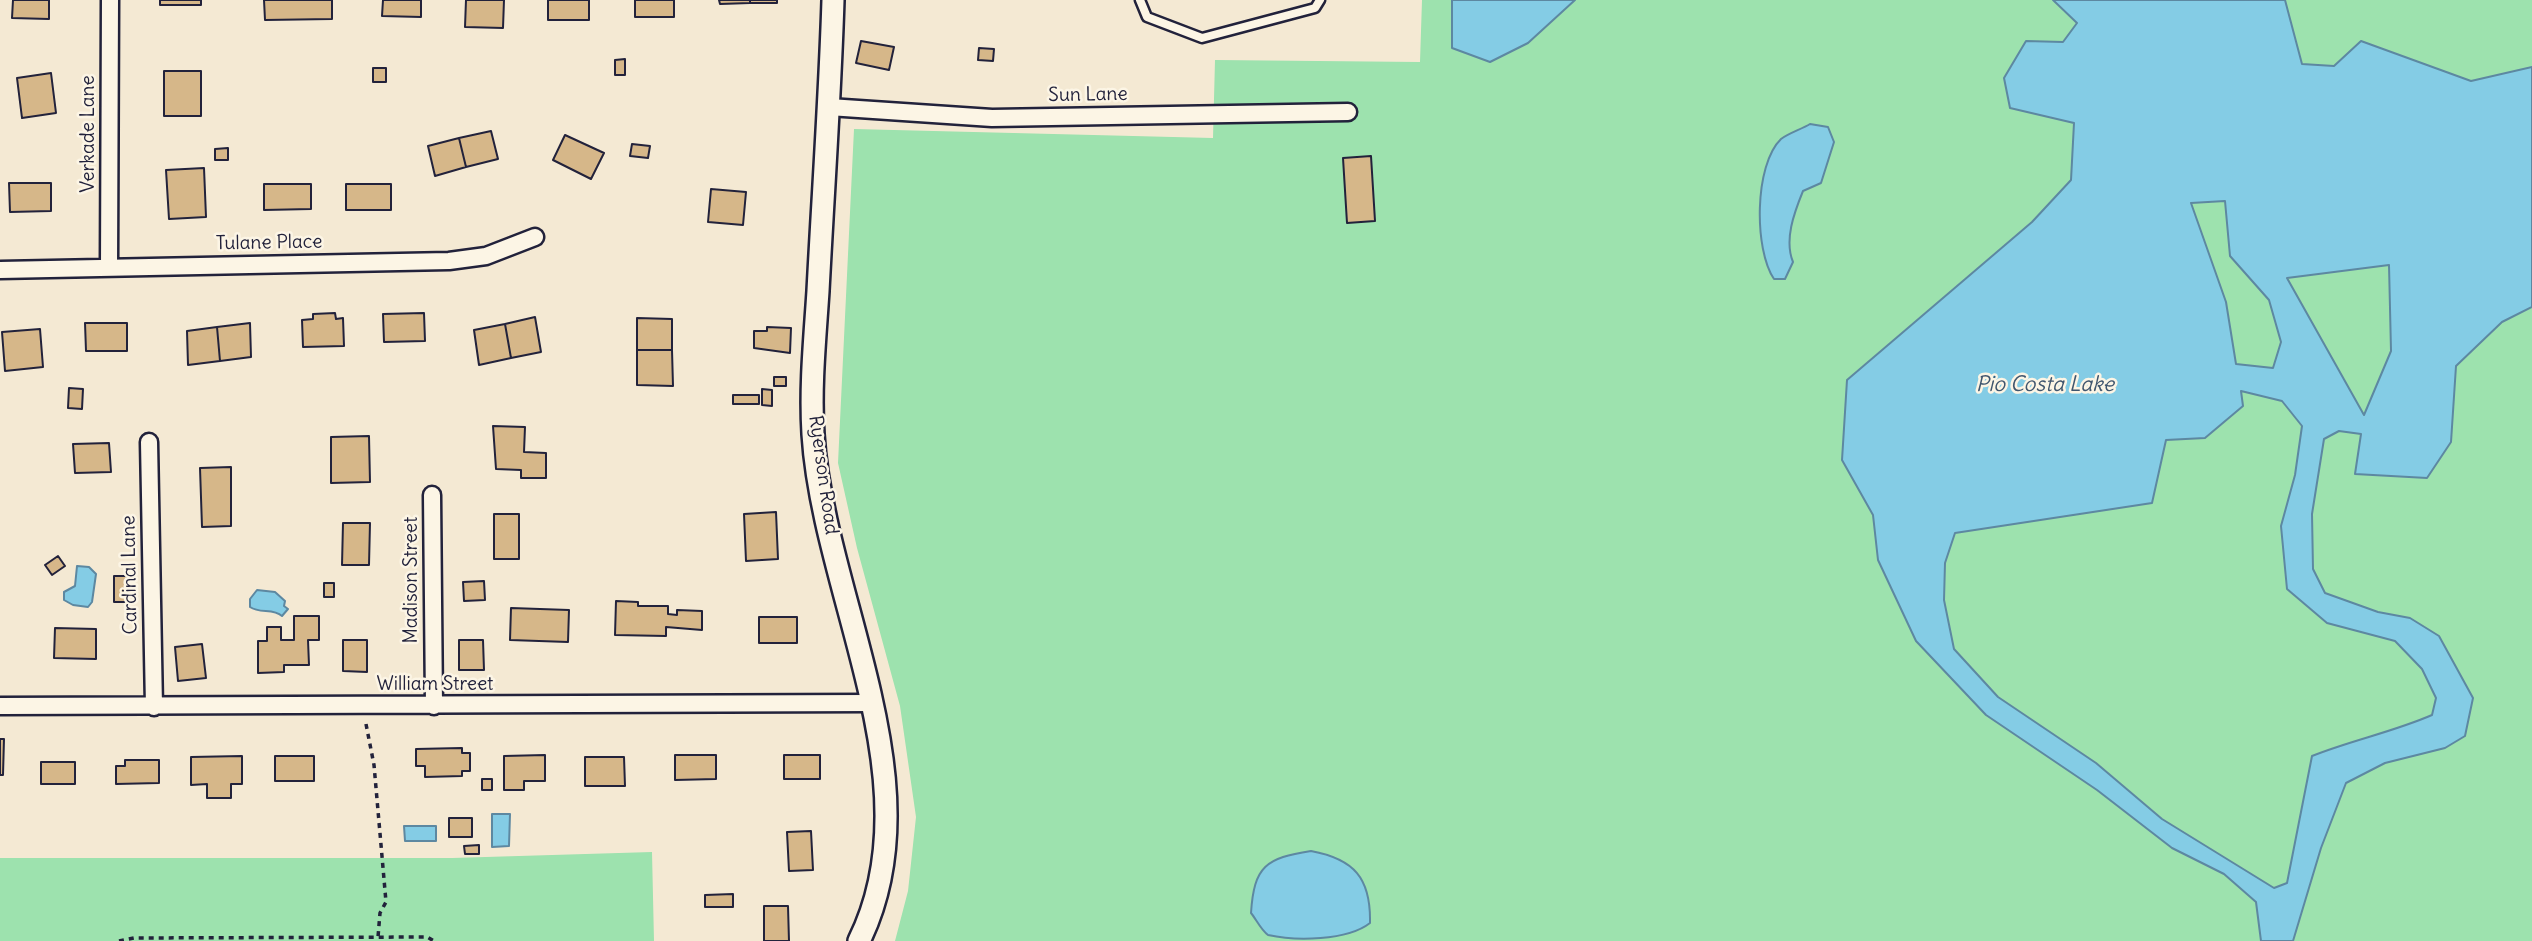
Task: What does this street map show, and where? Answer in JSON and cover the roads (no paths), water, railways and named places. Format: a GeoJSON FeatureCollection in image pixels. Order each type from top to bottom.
{"type":"FeatureCollection","features":[{"type":"Feature","properties":{"kind":"street","name":"Verkade Lane"},"geometry":{"type":"LineString","coordinates":[[109,268],[110,0]]}},
{"type":"Feature","properties":{"kind":"street","name":"Ryerson Road"},"geometry":{"type":"LineString","coordinates":[[833,0],[830,107],[817,299],[813,435],[828,522],[870,703],[886,793],[886,831],[873,905],[859,941]]}},
{"type":"Feature","properties":{"kind":"street","name":"Sun Lane"},"geometry":{"type":"LineString","coordinates":[[830,107],[992,118],[1348,112]]}},
{"type":"Feature","properties":{"kind":"street","name":"Tulane Place"},"geometry":{"type":"LineString","coordinates":[[0,270],[449,261],[486,256],[535,237]]}},
{"type":"Feature","properties":{"kind":"street","name":"Cardinal Lane"},"geometry":{"type":"LineString","coordinates":[[149,442],[154,707]]}},
{"type":"Feature","properties":{"kind":"street","name":"Madison Street"},"geometry":{"type":"LineString","coordinates":[[432,495],[433,706]]}},
{"type":"Feature","properties":{"kind":"street","name":"William Street"},"geometry":{"type":"LineString","coordinates":[[0,706],[870,703]]}},
{"type":"Feature","properties":{"kind":"lane"},"geometry":{"type":"LineString","coordinates":[[1140,0],[1147,17],[1202,38],[1315,8],[1320,0]]}},
{"type":"Feature","properties":{"kind":"water"},"geometry":{"type":"Polygon","coordinates":[[[1452,0],[1575,0],[1528,43],[1490,62],[1452,48],[1452,0]]]}},
{"type":"Feature","properties":{"kind":"water","name":"Pio Costa Lake"},"geometry":{"type":"Polygon","coordinates":[[[2053,0],[2285,0],[2302,64],[2334,66],[2361,41],[2471,81],[2532,67],[2532,307],[2502,322],[2456,366],[2451,442],[2427,478],[2355,474],[2361,434],[2339,431],[2324,439],[2312,514],[2313,569],[2325,593],[2378,612],[2410,618],[2439,636],[2473,698],[2465,736],[2445,748],[2385,763],[2346,783],[2321,848],[2293,941],[2261,941],[2256,902],[2224,874],[2172,848],[2097,790],[1986,715],[1916,641],[1878,560],[1873,515],[1842,460],[1847,380],[2032,222],[2071,180],[2074,123],[2010,108],[2004,78],[2026,41],[2063,42],[2077,23],[2053,0]],[[2225,201],[2191,203],[2226,302],[2236,364],[2273,368],[2281,342],[2269,300],[2230,256],[2225,201]],[[2389,265],[2287,278],[2364,415],[2391,351],[2389,265]],[[2241,391],[2243,406],[2205,438],[2166,440],[2152,503],[1955,533],[1945,563],[1944,600],[1954,649],[1998,697],[2096,763],[2162,819],[2274,888],[2287,883],[2312,756],[2432,715],[2436,698],[2422,669],[2395,641],[2327,623],[2287,589],[2281,526],[2295,475],[2302,426],[2282,401],[2241,391]]]}},
{"type":"Feature","properties":{"kind":"water"},"geometry":{"type":"Polygon","coordinates":[[[1810,124],[1828,127],[1834,142],[1821,183],[1803,191],[1796,208],[1790,236],[1793,262],[1785,279],[1774,279],[1767,266],[1760,229],[1762,187],[1766,168],[1772,151],[1781,139],[1810,124]]]}},
{"type":"Feature","properties":{"kind":"water"},"geometry":{"type":"Polygon","coordinates":[[[77,566],[89,567],[96,574],[92,602],[88,607],[73,605],[64,600],[64,592],[75,586],[77,566]]]}},
{"type":"Feature","properties":{"kind":"water"},"geometry":{"type":"Polygon","coordinates":[[[257,590],[275,592],[285,601],[284,606],[288,609],[282,616],[250,607],[250,599],[257,590]]]}},
{"type":"Feature","properties":{"kind":"water"},"geometry":{"type":"Polygon","coordinates":[[[492,814],[510,814],[509,846],[492,847],[492,814]]]}},
{"type":"Feature","properties":{"kind":"water"},"geometry":{"type":"Polygon","coordinates":[[[404,826],[436,826],[436,841],[405,841],[404,826]]]}},
{"type":"Feature","properties":{"kind":"water"},"geometry":{"type":"Polygon","coordinates":[[[1311,851],[1338,859],[1357,873],[1367,894],[1370,923],[1348,933],[1320,938],[1268,935],[1251,913],[1259,875],[1273,861],[1311,851]]]}}]}
